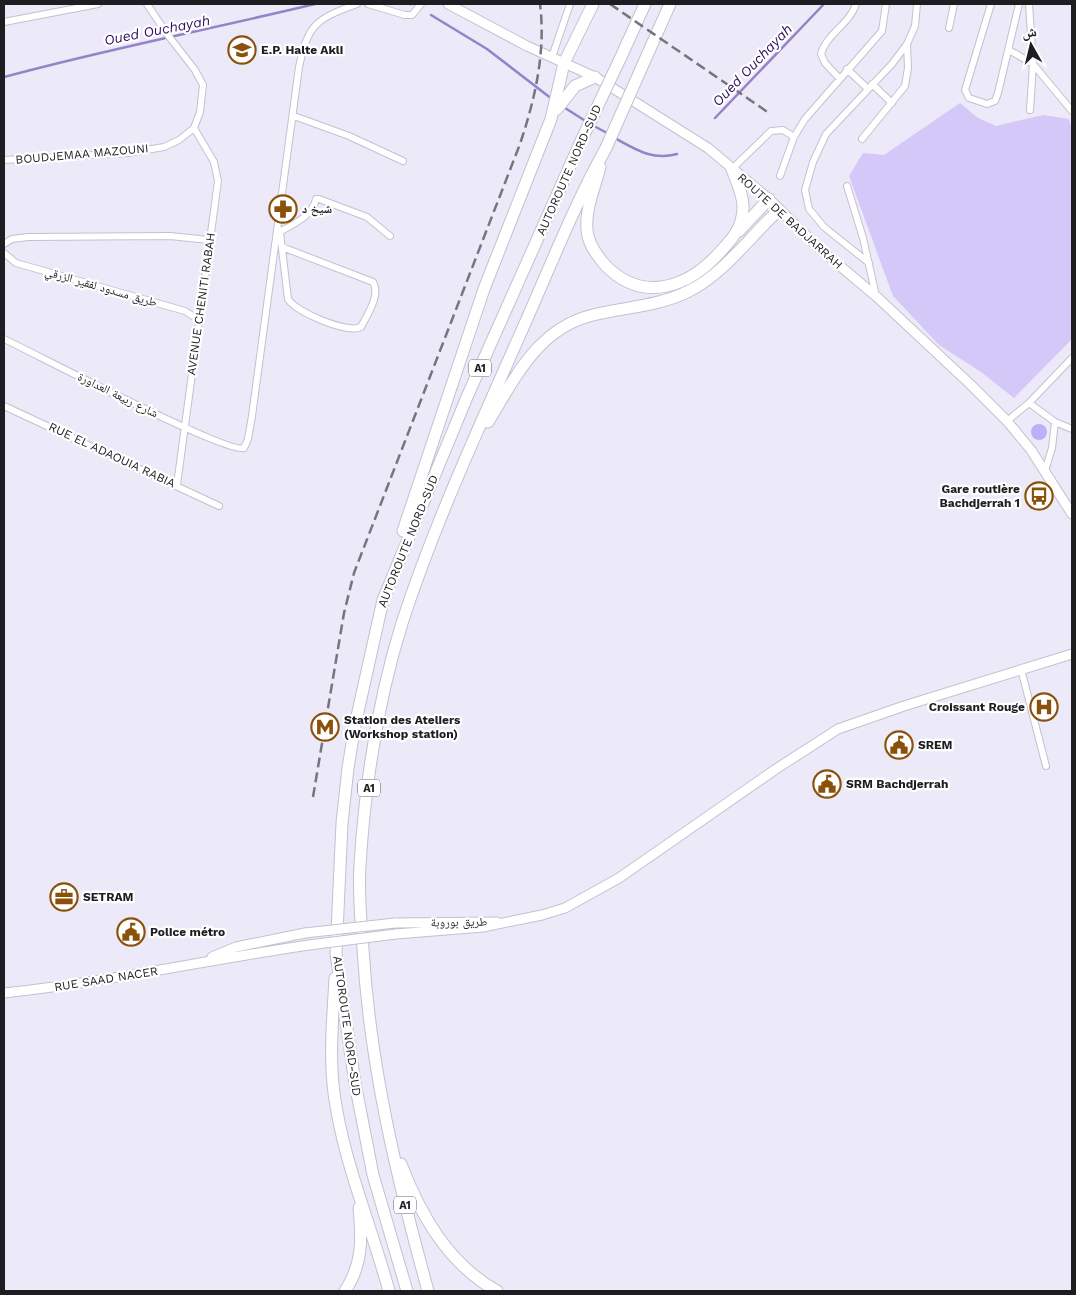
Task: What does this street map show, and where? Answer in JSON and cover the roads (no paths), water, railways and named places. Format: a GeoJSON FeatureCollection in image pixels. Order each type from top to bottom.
{"type":"FeatureCollection","features":[{"type":"Feature","properties":{"kind":"highway"},"geometry":{"type":"LineString","coordinates":[[383,600],[409,512],[481,297],[561,97],[564,64],[592,4]]}},
{"type":"Feature","properties":{"kind":"highway","name":"AUTOROUTE NORD-SUD"},"geometry":{"type":"LineString","coordinates":[[407,1291],[369,1157],[352,1067],[336,954],[342,823],[355,725],[383,600],[467,397],[644,4]]}},
{"type":"Feature","properties":{"kind":"highway","name":"AUTOROUTE NORD-SUD"},"geometry":{"type":"LineString","coordinates":[[428,1291],[384,1118],[371,1039],[364,977],[360,875],[371,771],[390,668],[421,569],[461,469],[575,206],[606,148],[670,4]]}},
{"type":"Feature","properties":{"kind":"highway"},"geometry":{"type":"LineString","coordinates":[[561,97],[580,83],[595,77]]}},
{"type":"Feature","properties":{"kind":"highway"},"geometry":{"type":"LineString","coordinates":[[606,148],[588,209],[586,228],[588,238],[597,255],[622,279],[650,288],[680,282],[704,268],[769,199]]}},
{"type":"Feature","properties":{"kind":"highway"},"geometry":{"type":"LineString","coordinates":[[732,169],[743,202],[739,231]]}},
{"type":"Feature","properties":{"kind":"highway"},"geometry":{"type":"LineString","coordinates":[[461,469],[519,369],[527,358],[549,337],[562,327],[592,315],[660,302],[690,291],[721,268],[779,210]]}},
{"type":"Feature","properties":{"kind":"highway"},"geometry":{"type":"LineString","coordinates":[[336,954],[332,1062],[334,1093],[354,1179],[389,1291]]}},
{"type":"Feature","properties":{"kind":"highway"},"geometry":{"type":"LineString","coordinates":[[384,1118],[409,1185],[435,1234],[457,1260],[497,1291]]}},
{"type":"Feature","properties":{"kind":"highway"},"geometry":{"type":"LineString","coordinates":[[345,1291],[356,1270],[362,1242],[354,1179]]}},
{"type":"Feature","properties":{"kind":"main road","name":"ROUTE DE BADJARRAH"},"geometry":{"type":"LineString","coordinates":[[448,4],[527,46],[595,77],[702,143],[769,199],[821,250],[877,297],[1007,421],[1046,471],[1072,514]]}},
{"type":"Feature","properties":{"kind":"main road"},"geometry":{"type":"LineString","coordinates":[[505,922],[542,915],[565,908],[610,883],[838,729],[867,718],[1072,654]]}},
{"type":"Feature","properties":{"kind":"main road","name":"طريق بوروبة"},"geometry":{"type":"LineString","coordinates":[[208,960],[236,947],[306,933],[395,923],[474,920],[505,922]]}},
{"type":"Feature","properties":{"kind":"main road","name":"طريق بوروبة"},"geometry":{"type":"LineString","coordinates":[[208,960],[309,945],[396,934],[482,927],[505,922]]}},
{"type":"Feature","properties":{"kind":"main road","name":"RUE SAAD NACER"},"geometry":{"type":"LineString","coordinates":[[4,993],[144,974],[208,960]]}},
{"type":"Feature","properties":{"kind":"street"},"geometry":{"type":"LineString","coordinates":[[4,22],[98,4]]}},
{"type":"Feature","properties":{"kind":"street"},"geometry":{"type":"LineString","coordinates":[[147,4],[167,34],[196,70],[203,85],[200,112],[194,128]]}},
{"type":"Feature","properties":{"kind":"street"},"geometry":{"type":"LineString","coordinates":[[282,247],[373,282],[375,289],[373,300],[361,327],[355,330],[327,322],[290,304],[282,247],[278,233],[305,40],[312,28],[322,20],[357,4]]}},
{"type":"Feature","properties":{"kind":"street"},"geometry":{"type":"LineString","coordinates":[[368,4],[405,15],[412,15],[421,4]]}},
{"type":"Feature","properties":{"kind":"street"},"geometry":{"type":"LineString","coordinates":[[552,56],[570,4]]}},
{"type":"Feature","properties":{"kind":"street"},"geometry":{"type":"LineString","coordinates":[[839,78],[824,63],[821,54],[828,41],[853,12],[856,4]]}},
{"type":"Feature","properties":{"kind":"street"},"geometry":{"type":"LineString","coordinates":[[780,176],[794,137],[810,111],[882,31],[886,4]]}},
{"type":"Feature","properties":{"kind":"street"},"geometry":{"type":"LineString","coordinates":[[869,263],[824,227],[809,209],[805,190],[813,162],[826,134],[907,44],[914,26],[916,4]]}},
{"type":"Feature","properties":{"kind":"street"},"geometry":{"type":"LineString","coordinates":[[949,28],[954,4]]}},
{"type":"Feature","properties":{"kind":"street"},"geometry":{"type":"LineString","coordinates":[[991,4],[981,44],[965,90],[969,98],[987,104],[995,100],[1019,4]]}},
{"type":"Feature","properties":{"kind":"street"},"geometry":{"type":"LineString","coordinates":[[1029,4],[1033,64],[1030,110]]}},
{"type":"Feature","properties":{"kind":"street"},"geometry":{"type":"LineString","coordinates":[[862,139],[902,92],[907,79],[907,44]]}},
{"type":"Feature","properties":{"kind":"street"},"geometry":{"type":"LineString","coordinates":[[1009,50],[1033,64],[1072,111]]}},
{"type":"Feature","properties":{"kind":"street"},"geometry":{"type":"LineString","coordinates":[[847,70],[892,104]]}},
{"type":"Feature","properties":{"kind":"street"},"geometry":{"type":"LineString","coordinates":[[294,116],[349,136],[403,161]]}},
{"type":"Feature","properties":{"kind":"street","name":"BOUDJEMAA MAZOUNI"},"geometry":{"type":"LineString","coordinates":[[4,160],[113,154],[164,147],[179,140],[194,128]]}},
{"type":"Feature","properties":{"kind":"street","name":"AVENUE CHENITI RABAH"},"geometry":{"type":"LineString","coordinates":[[177,485],[218,174],[210,154],[194,128]]}},
{"type":"Feature","properties":{"kind":"street"},"geometry":{"type":"LineString","coordinates":[[732,169],[771,131],[783,130],[794,137]]}},
{"type":"Feature","properties":{"kind":"street"},"geometry":{"type":"LineString","coordinates":[[847,186],[857,216],[877,297]]}},
{"type":"Feature","properties":{"kind":"street"},"geometry":{"type":"LineString","coordinates":[[278,233],[301,220],[312,210],[316,200],[319,199],[368,217],[390,236]]}},
{"type":"Feature","properties":{"kind":"street","name":"شارع ربيعة العداورة"},"geometry":{"type":"LineString","coordinates":[[4,339],[185,426],[199,435],[234,448],[242,449],[248,439],[278,233]]}},
{"type":"Feature","properties":{"kind":"street"},"geometry":{"type":"LineString","coordinates":[[4,244],[12,239],[28,237],[170,236],[209,240]]}},
{"type":"Feature","properties":{"kind":"street","name":"طريق مسدود لفقير الزرقي"},"geometry":{"type":"LineString","coordinates":[[4,253],[16,263],[185,311],[199,320]]}},
{"type":"Feature","properties":{"kind":"street"},"geometry":{"type":"LineString","coordinates":[[1007,421],[1029,403],[1072,358]]}},
{"type":"Feature","properties":{"kind":"street"},"geometry":{"type":"LineString","coordinates":[[1029,403],[1055,422],[1072,429]]}},
{"type":"Feature","properties":{"kind":"street","name":"RUE EL ADAOUIA RABIA"},"geometry":{"type":"LineString","coordinates":[[4,406],[219,506]]}},
{"type":"Feature","properties":{"kind":"street"},"geometry":{"type":"LineString","coordinates":[[1046,471],[1052,448],[1055,422]]}},
{"type":"Feature","properties":{"kind":"street"},"geometry":{"type":"LineString","coordinates":[[1021,669],[1046,766]]}},
{"type":"Feature","properties":{"kind":"waterway","name":"Oued Ouchayah"},"geometry":{"type":"LineString","coordinates":[[4,77],[81,57],[315,4]]}},
{"type":"Feature","properties":{"kind":"waterway","name":"Oued Ouchayah"},"geometry":{"type":"LineString","coordinates":[[715,118],[824,4]]}},
{"type":"Feature","properties":{"kind":"waterway","name":"Oued Ouchayah"},"geometry":{"type":"LineString","coordinates":[[431,15],[487,49],[552,99]]}},
{"type":"Feature","properties":{"kind":"waterway","name":"Oued Ouchayah"},"geometry":{"type":"LineString","coordinates":[[562,106],[587,122]]}},
{"type":"Feature","properties":{"kind":"waterway","name":"Oued Ouchayah"},"geometry":{"type":"LineString","coordinates":[[592,125],[609,134]]}},
{"type":"Feature","properties":{"kind":"waterway","name":"Oued Ouchayah"},"geometry":{"type":"LineString","coordinates":[[613,137],[644,153],[660,156],[677,154]]}},
{"type":"Feature","properties":{"kind":"railway"},"geometry":{"type":"LineString","coordinates":[[313,797],[344,613],[354,573],[520,144],[535,93],[538,75],[542,40],[540,4]]}},
{"type":"Feature","properties":{"kind":"railway"},"geometry":{"type":"LineString","coordinates":[[610,4],[769,113]]}},
{"type":"Feature","properties":{"kind":"place","name":"E.P. Halte Akli"},"geometry":{"type":"Point","coordinates":[242,50]}},
{"type":"Feature","properties":{"kind":"place","name":"شيخ د"},"geometry":{"type":"Point","coordinates":[283,209]}},
{"type":"Feature","properties":{"kind":"place","name":"Gare routière Bachdjerrah 1"},"geometry":{"type":"Point","coordinates":[1039,496]}},
{"type":"Feature","properties":{"kind":"place","name":"Croissant Rouge"},"geometry":{"type":"Point","coordinates":[1044,707]}},
{"type":"Feature","properties":{"kind":"place","name":"Station des Ateliers (Workshop station)"},"geometry":{"type":"Point","coordinates":[325,727]}},
{"type":"Feature","properties":{"kind":"place","name":"SREM"},"geometry":{"type":"Point","coordinates":[899,745]}},
{"type":"Feature","properties":{"kind":"place","name":"SRM Bachdjerrah"},"geometry":{"type":"Point","coordinates":[827,784]}},
{"type":"Feature","properties":{"kind":"place","name":"SETRAM"},"geometry":{"type":"Point","coordinates":[64,897]}},
{"type":"Feature","properties":{"kind":"place","name":"Police métro"},"geometry":{"type":"Point","coordinates":[131,932]}}]}
